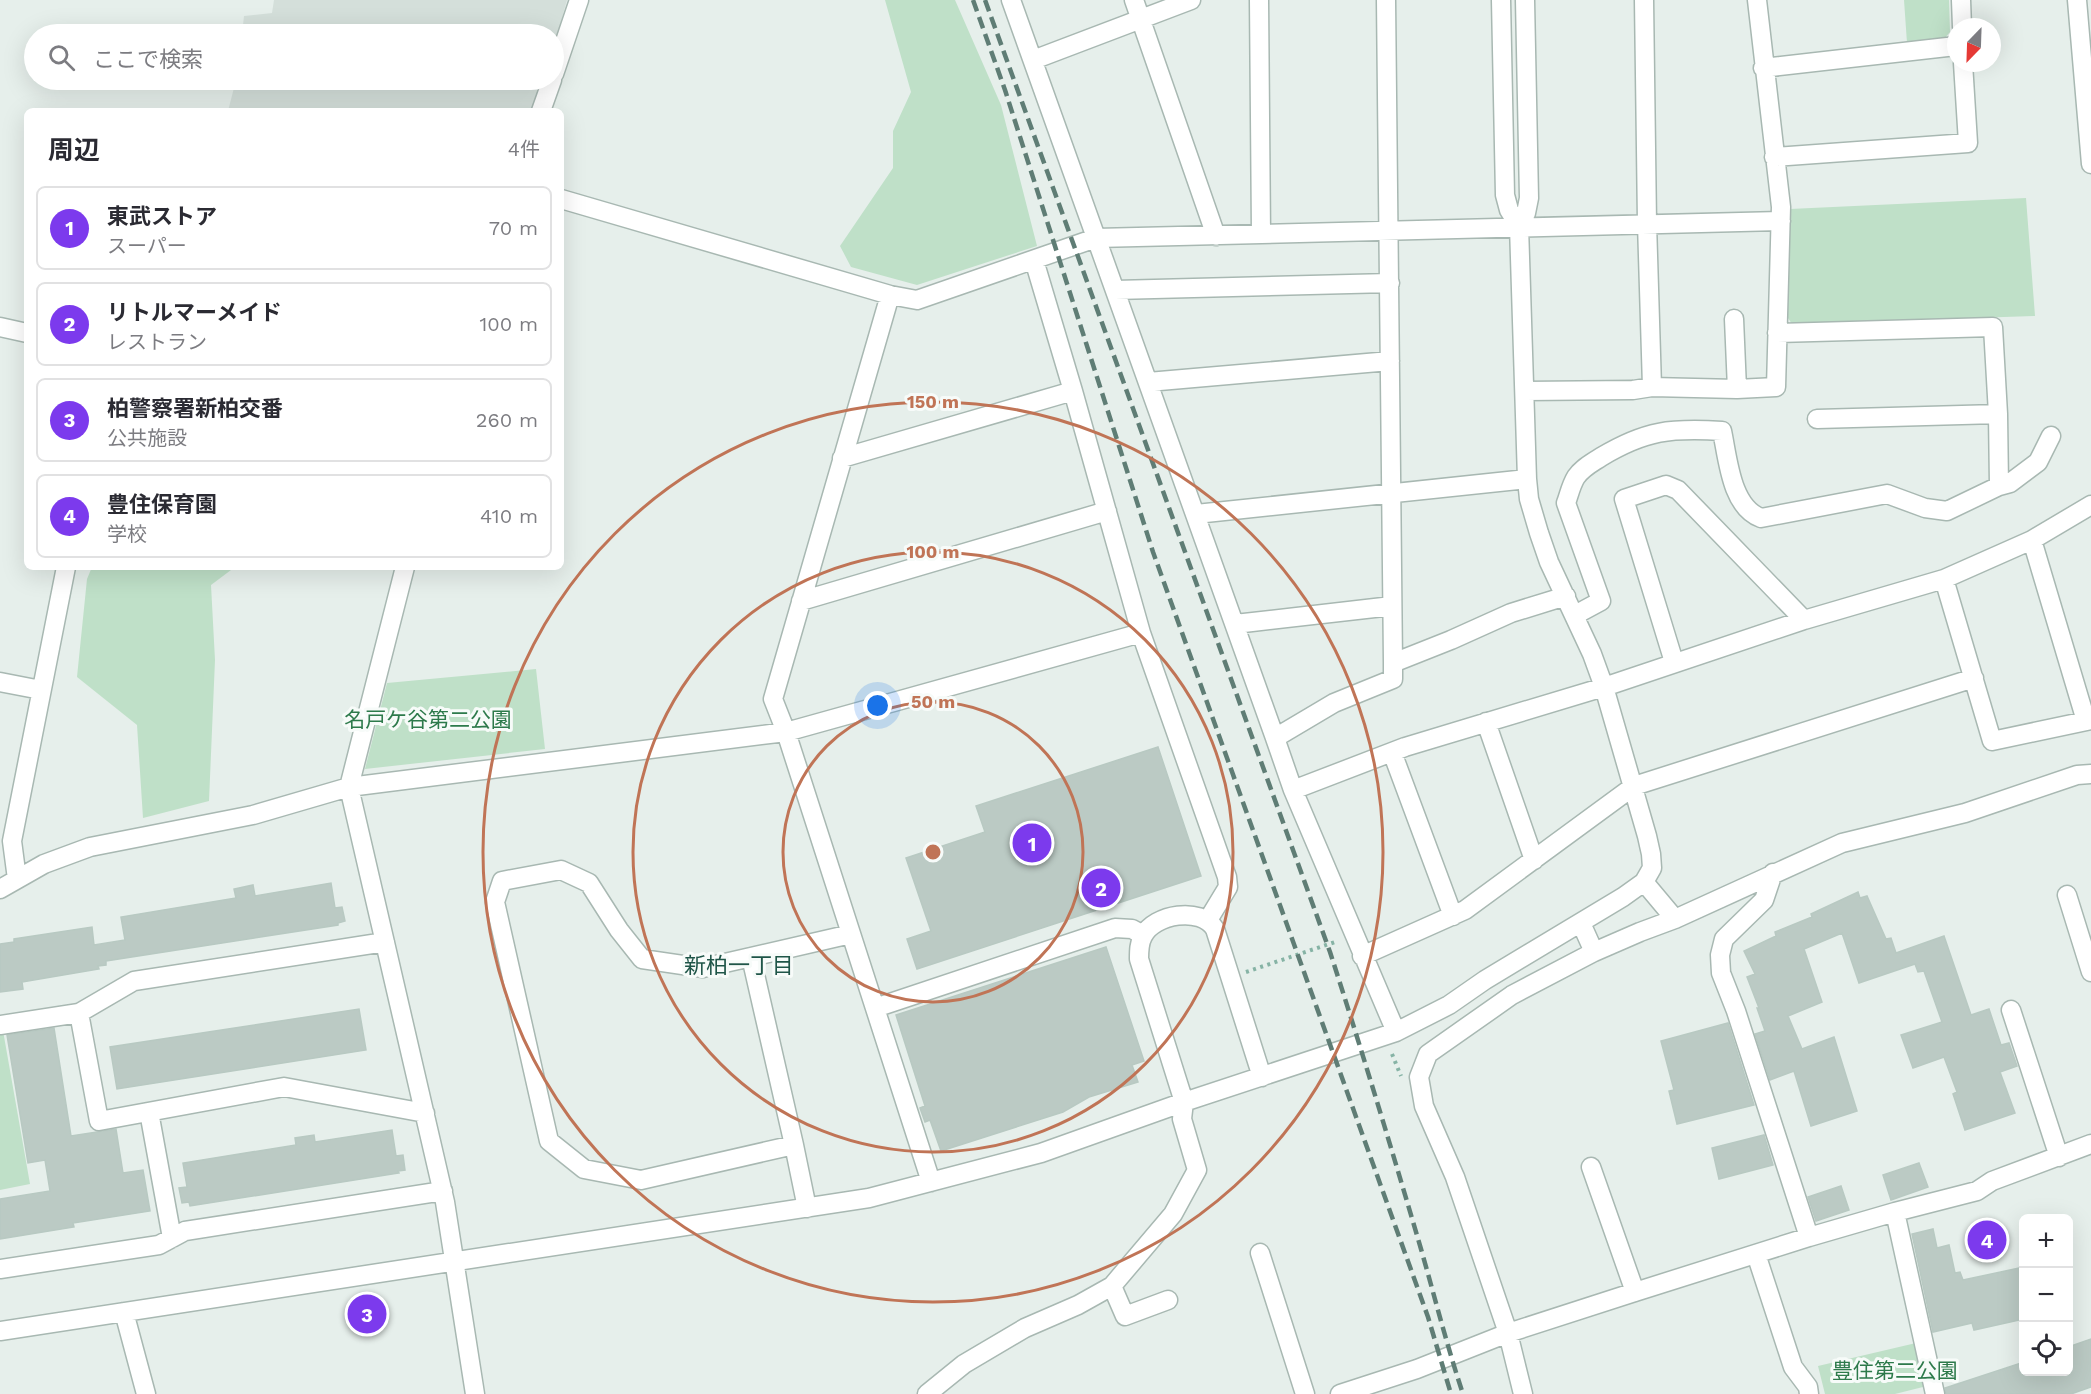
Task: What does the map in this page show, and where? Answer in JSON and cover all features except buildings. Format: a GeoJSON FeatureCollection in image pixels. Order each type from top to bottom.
{"type":"FeatureCollection","features":[{"type":"Feature","properties":{"kind":"street"},"geometry":{"type":"LineString","coordinates":[[564,44],[579,0]]}},
{"type":"Feature","properties":{"kind":"street"},"geometry":{"type":"LineString","coordinates":[[1011,0],[1293,790],[1396,1032]]}},
{"type":"Feature","properties":{"kind":"street"},"geometry":{"type":"LineString","coordinates":[[1134,0],[1216,236]]}},
{"type":"Feature","properties":{"kind":"street"},"geometry":{"type":"LineString","coordinates":[[1033,60],[1191,0]]}},
{"type":"Feature","properties":{"kind":"street"},"geometry":{"type":"LineString","coordinates":[[1259,0],[1261,234]]}},
{"type":"Feature","properties":{"kind":"street"},"geometry":{"type":"LineString","coordinates":[[1275,738],[1334,702],[1393,679],[1386,0]]}},
{"type":"Feature","properties":{"kind":"street"},"geometry":{"type":"LineString","coordinates":[[0,1331],[869,1198],[1041,1153],[1184,1102],[1396,1032],[1449,1005],[1485,980],[1581,923],[1644,882],[1652,868],[1651,854],[1634,786],[1604,687],[1575,615],[1549,562],[1529,499],[1519,226],[1509,210],[1505,195],[1501,0]]}},
{"type":"Feature","properties":{"kind":"street"},"geometry":{"type":"LineString","coordinates":[[1519,226],[1526,213],[1529,198],[1525,0]]}},
{"type":"Feature","properties":{"kind":"street"},"geometry":{"type":"LineString","coordinates":[[1644,0],[1652,387]]}},
{"type":"Feature","properties":{"kind":"street"},"geometry":{"type":"LineString","coordinates":[[1525,391],[1633,390],[1652,387],[1737,389],[1776,387],[1781,221],[1756,0]]}},
{"type":"Feature","properties":{"kind":"street"},"geometry":{"type":"LineString","coordinates":[[1960,0],[1961,18]]}},
{"type":"Feature","properties":{"kind":"street"},"geometry":{"type":"LineString","coordinates":[[2077,0],[2091,164]]}},
{"type":"Feature","properties":{"kind":"street"},"geometry":{"type":"LineString","coordinates":[[1763,68],[1947,47]]}},
{"type":"Feature","properties":{"kind":"street"},"geometry":{"type":"LineString","coordinates":[[1774,157],[1968,143],[1964,72]]}},
{"type":"Feature","properties":{"kind":"street"},"geometry":{"type":"LineString","coordinates":[[542,108],[548,90]]}},
{"type":"Feature","properties":{"kind":"street"},"geometry":{"type":"LineString","coordinates":[[564,200],[890,295],[917,300],[1096,238],[1781,221]]}},
{"type":"Feature","properties":{"kind":"street"},"geometry":{"type":"LineString","coordinates":[[1034,260],[1141,633],[1227,877],[1228,887],[1208,920]]}},
{"type":"Feature","properties":{"kind":"street"},"geometry":{"type":"LineString","coordinates":[[1115,290],[1390,283]]}},
{"type":"Feature","properties":{"kind":"street"},"geometry":{"type":"LineString","coordinates":[[890,295],[773,699],[786,732],[931,1182]]}},
{"type":"Feature","properties":{"kind":"street"},"geometry":{"type":"LineString","coordinates":[[1734,319],[1737,389]]}},
{"type":"Feature","properties":{"kind":"street"},"geometry":{"type":"LineString","coordinates":[[0,327],[24,332]]}},
{"type":"Feature","properties":{"kind":"street"},"geometry":{"type":"LineString","coordinates":[[1777,333],[1993,327],[1999,486]]}},
{"type":"Feature","properties":{"kind":"street"},"geometry":{"type":"LineString","coordinates":[[1148,382],[1390,361]]}},
{"type":"Feature","properties":{"kind":"street"},"geometry":{"type":"LineString","coordinates":[[842,458],[1073,391]]}},
{"type":"Feature","properties":{"kind":"street"},"geometry":{"type":"LineString","coordinates":[[1817,419],[1998,414]]}},
{"type":"Feature","properties":{"kind":"street"},"geometry":{"type":"LineString","coordinates":[[1575,615],[1600,601],[1566,503],[1575,479],[1583,468],[1623,444],[1674,429],[1722,431],[1734,487],[1750,514],[1761,518],[1887,494],[1925,508],[1947,511],[2010,483],[2038,462],[2051,436]]}},
{"type":"Feature","properties":{"kind":"street"},"geometry":{"type":"LineString","coordinates":[[1196,514],[1527,479]]}},
{"type":"Feature","properties":{"kind":"street"},"geometry":{"type":"LineString","coordinates":[[1674,662],[1624,499],[1666,484],[1678,490],[1804,620]]}},
{"type":"Feature","properties":{"kind":"street"},"geometry":{"type":"LineString","coordinates":[[1293,790],[1392,752],[1604,687],[1804,620],[1944,579],[2032,540],[2091,505]]}},
{"type":"Feature","properties":{"kind":"street"},"geometry":{"type":"LineString","coordinates":[[801,601],[1107,511]]}},
{"type":"Feature","properties":{"kind":"street"},"geometry":{"type":"LineString","coordinates":[[1944,579],[1992,741],[2088,721],[2032,540]]}},
{"type":"Feature","properties":{"kind":"street"},"geometry":{"type":"LineString","coordinates":[[17,879],[12,841],[65,570]]}},
{"type":"Feature","properties":{"kind":"street"},"geometry":{"type":"LineString","coordinates":[[404,570],[349,788],[443,1191],[475,1394]]}},
{"type":"Feature","properties":{"kind":"street"},"geometry":{"type":"LineString","coordinates":[[1393,663],[1511,613],[1566,597]]}},
{"type":"Feature","properties":{"kind":"street"},"geometry":{"type":"LineString","coordinates":[[1235,624],[1392,606]]}},
{"type":"Feature","properties":{"kind":"street"},"geometry":{"type":"LineString","coordinates":[[0,889],[44,864],[90,847],[253,815],[349,788],[786,732],[1141,633]]}},
{"type":"Feature","properties":{"kind":"street"},"geometry":{"type":"LineString","coordinates":[[1362,956],[1465,910],[1634,786],[1974,678]]}},
{"type":"Feature","properties":{"kind":"street"},"geometry":{"type":"LineString","coordinates":[[0,682],[42,690]]}},
{"type":"Feature","properties":{"kind":"street"},"geometry":{"type":"LineString","coordinates":[[1486,722],[1534,860]]}},
{"type":"Feature","properties":{"kind":"street"},"geometry":{"type":"LineString","coordinates":[[1392,752],[1453,916]]}},
{"type":"Feature","properties":{"kind":"street"},"geometry":{"type":"LineString","coordinates":[[1522,1394],[1508,1333],[1455,1177],[1424,1106],[1419,1077],[1428,1054],[1512,995],[1594,952],[1675,919],[1842,843],[1965,813],[2078,775],[2091,774]]}},
{"type":"Feature","properties":{"kind":"street"},"geometry":{"type":"LineString","coordinates":[[794,1145],[641,1180],[584,1169],[549,1141],[495,902],[502,881],[561,870],[589,883],[619,930],[642,959],[703,968],[851,934]]}},
{"type":"Feature","properties":{"kind":"street"},"geometry":{"type":"LineString","coordinates":[[1773,873],[1764,900],[1724,939],[1720,955],[1721,973],[1736,1011],[1809,1237]]}},
{"type":"Feature","properties":{"kind":"street"},"geometry":{"type":"LineString","coordinates":[[1644,882],[1675,919]]}},
{"type":"Feature","properties":{"kind":"street"},"geometry":{"type":"LineString","coordinates":[[2067,895],[2091,972]]}},
{"type":"Feature","properties":{"kind":"street"},"geometry":{"type":"LineString","coordinates":[[927,1394],[964,1364],[1025,1328],[1078,1305],[1112,1286],[1173,1214],[1197,1170],[1182,1119],[1184,1102],[1139,959],[1143,935],[1154,924],[1188,914],[1208,920],[1215,929],[1262,1077]]}},
{"type":"Feature","properties":{"kind":"street"},"geometry":{"type":"LineString","coordinates":[[1581,923],[1594,952]]}},
{"type":"Feature","properties":{"kind":"street"},"geometry":{"type":"LineString","coordinates":[[875,1008],[1115,928],[1132,929],[1143,935]]}},
{"type":"Feature","properties":{"kind":"street"},"geometry":{"type":"LineString","coordinates":[[0,1025],[79,1013],[134,981],[385,942]]}},
{"type":"Feature","properties":{"kind":"street"},"geometry":{"type":"LineString","coordinates":[[751,957],[807,1208]]}},
{"type":"Feature","properties":{"kind":"street"},"geometry":{"type":"LineString","coordinates":[[2011,1010],[2059,1157]]}},
{"type":"Feature","properties":{"kind":"street"},"geometry":{"type":"LineString","coordinates":[[79,1013],[99,1121],[284,1087],[424,1113]]}},
{"type":"Feature","properties":{"kind":"street"},"geometry":{"type":"LineString","coordinates":[[149,1112],[172,1238]]}},
{"type":"Feature","properties":{"kind":"street"},"geometry":{"type":"LineString","coordinates":[[1340,1394],[1370,1389],[1508,1333],[1635,1292],[1809,1237],[1977,1191],[1992,1181],[2091,1144]]}},
{"type":"Feature","properties":{"kind":"street"},"geometry":{"type":"LineString","coordinates":[[1591,1167],[1635,1292]]}},
{"type":"Feature","properties":{"kind":"street"},"geometry":{"type":"LineString","coordinates":[[0,1269],[159,1245],[185,1231],[443,1191]]}},
{"type":"Feature","properties":{"kind":"street"},"geometry":{"type":"LineString","coordinates":[[1895,1212],[1935,1394]]}},
{"type":"Feature","properties":{"kind":"street"},"geometry":{"type":"LineString","coordinates":[[1260,1253],[1305,1394]]}},
{"type":"Feature","properties":{"kind":"street"},"geometry":{"type":"LineString","coordinates":[[1756,1254],[1793,1367],[1808,1387],[1809,1394]]}},
{"type":"Feature","properties":{"kind":"street"},"geometry":{"type":"LineString","coordinates":[[1112,1286],[1125,1316],[1167,1300]]}},
{"type":"Feature","properties":{"kind":"street"},"geometry":{"type":"LineString","coordinates":[[124,1312],[146,1394]]}},
{"type":"Feature","properties":{"kind":"path"},"geometry":{"type":"LineString","coordinates":[[1231,977],[1313,951],[1353,935]]}},
{"type":"Feature","properties":{"kind":"shaded area"},"geometry":{"type":"Polygon","coordinates":[[[274,0],[567,0],[560,24],[243,24],[244,16],[272,13],[274,0]]]}},
{"type":"Feature","properties":{"kind":"shaded area"},"geometry":{"type":"Polygon","coordinates":[[[233,90],[539,90],[533,108],[229,108],[233,90]]]}},
{"type":"Feature","properties":{"kind":"green space"},"geometry":{"type":"Polygon","coordinates":[[[885,0],[955,0],[1001,105],[1037,246],[917,285],[851,267],[840,246],[893,168],[893,131],[911,92],[885,0]]]}},
{"type":"Feature","properties":{"kind":"green space"},"geometry":{"type":"Polygon","coordinates":[[[1904,0],[1949,0],[1950,18],[1947,18],[1947,36],[1944,39],[1907,43],[1904,0]]]}},
{"type":"Feature","properties":{"kind":"green space"},"geometry":{"type":"Polygon","coordinates":[[[2026,198],[2035,316],[1792,324],[1786,315],[1790,209],[2026,198]]]}},
{"type":"Feature","properties":{"kind":"green space"},"geometry":{"type":"Polygon","coordinates":[[[91,570],[231,570],[211,585],[215,660],[209,801],[143,818],[137,725],[77,677],[87,579],[91,570]]]}},
{"type":"Feature","properties":{"kind":"green space","name":"名戸ケ谷第二公園"},"geometry":{"type":"Polygon","coordinates":[[[536,669],[545,749],[365,769],[387,683],[536,669]]]}},
{"type":"Feature","properties":{"kind":"green space"},"geometry":{"type":"Polygon","coordinates":[[[0,1025],[2,1025],[30,1184],[0,1190],[0,1025]]]}},
{"type":"Feature","properties":{"kind":"green space","name":"豊住第二公園"},"geometry":{"type":"Polygon","coordinates":[[[1916,1343],[1927,1386],[1895,1394],[1825,1394],[1818,1366],[1916,1343]]]}},
{"type":"Feature","properties":{"kind":"railway"},"geometry":{"type":"LineString","coordinates":[[973,0],[1005,90],[1153,552],[1428,1317],[1451,1394]]}},
{"type":"Feature","properties":{"kind":"railway"},"geometry":{"type":"LineString","coordinates":[[985,0],[1330,952],[1388,1138],[1463,1394]]}},
{"type":"Feature","properties":{"kind":"place","name":"東武ストア"},"geometry":{"type":"Point","coordinates":[1032,843]}},
{"type":"Feature","properties":{"kind":"place","name":"リトルマーメイド"},"geometry":{"type":"Point","coordinates":[1101,888]}},
{"type":"Feature","properties":{"kind":"place","name":"豊住保育園"},"geometry":{"type":"Point","coordinates":[1987,1240]}},
{"type":"Feature","properties":{"kind":"place","name":"柏警察署新柏交番"},"geometry":{"type":"Point","coordinates":[367,1314]}},
{"type":"Feature","properties":{"kind":"district","name":"新柏一丁目"},"geometry":{"type":"Point","coordinates":[739,965]}}]}
